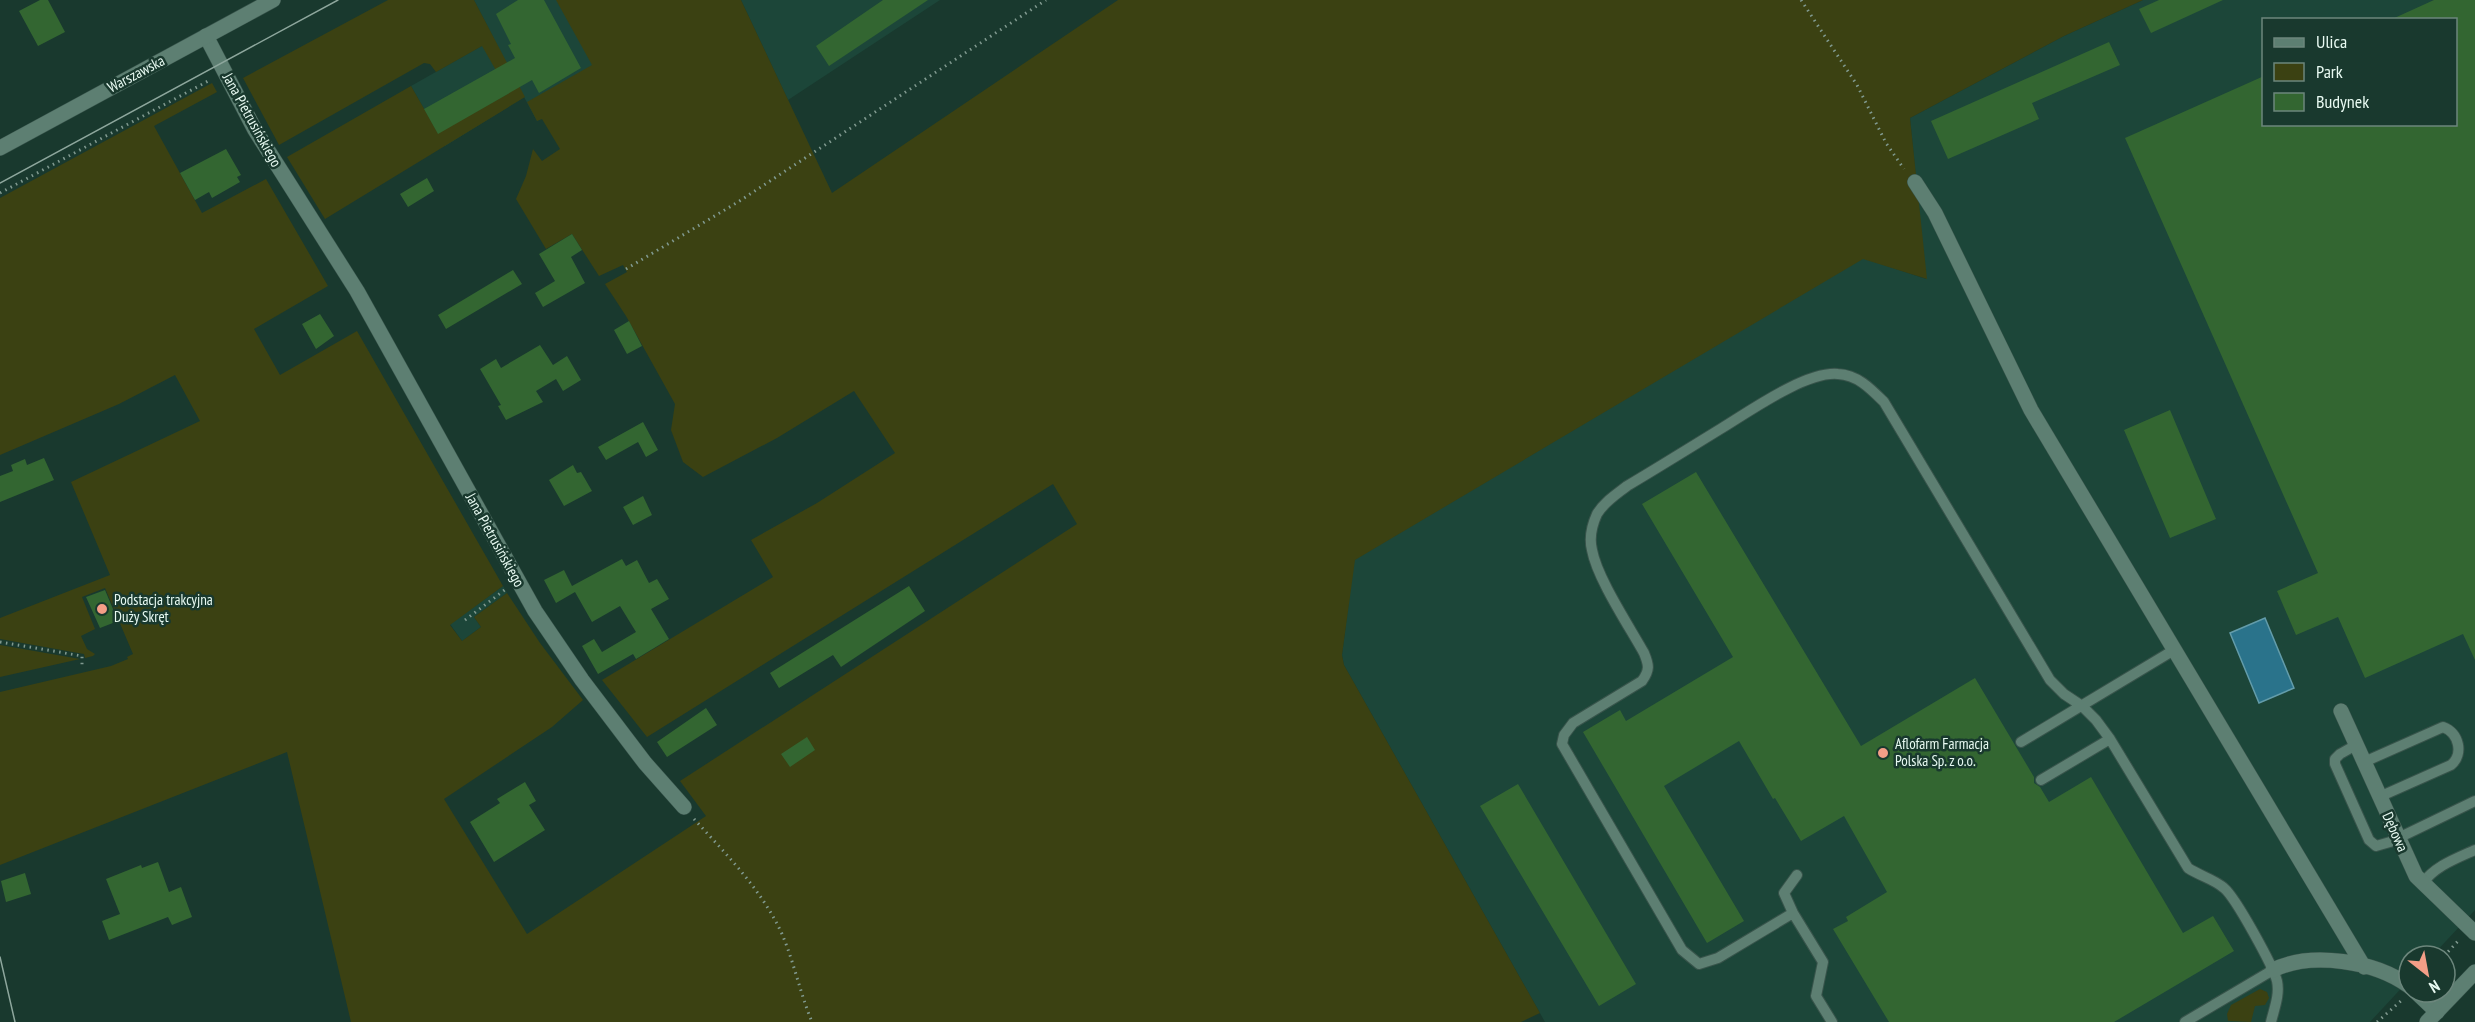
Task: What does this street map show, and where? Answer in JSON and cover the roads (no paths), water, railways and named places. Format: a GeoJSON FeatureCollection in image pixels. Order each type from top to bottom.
{"type":"FeatureCollection","features":[{"type":"Feature","properties":{"kind":"street","name":"Warszawska"},"geometry":{"type":"LineString","coordinates":[[0,148],[206,36],[247,6],[273,0]]}},
{"type":"Feature","properties":{"kind":"street","name":"Jana Pietrusińskiego"},"geometry":{"type":"LineString","coordinates":[[206,36],[255,130],[357,291],[535,611],[582,680],[645,763],[684,807]]}},
{"type":"Feature","properties":{"kind":"street"},"geometry":{"type":"LineString","coordinates":[[1915,182],[1935,213],[2031,410],[2364,967]]}},
{"type":"Feature","properties":{"kind":"street","name":"Dębowa"},"geometry":{"type":"LineString","coordinates":[[2341,711],[2412,869],[2422,884],[2475,933]]}},
{"type":"Feature","properties":{"kind":"street"},"geometry":{"type":"LineString","coordinates":[[2274,970],[2290,963],[2311,959],[2364,967],[2397,978]]}},
{"type":"Feature","properties":{"kind":"street"},"geometry":{"type":"LineString","coordinates":[[2424,1004],[2432,1017],[2475,972]]}},
{"type":"Feature","properties":{"kind":"lane"},"geometry":{"type":"LineString","coordinates":[[1793,913],[1718,958],[1699,964],[1682,950],[1562,744],[1564,735],[1573,723],[1642,681],[1648,674],[1648,664],[1644,653],[1596,566],[1591,548],[1591,532],[1598,513],[1609,499],[1627,486],[1777,395],[1825,374],[1839,374],[1856,378],[1871,389],[1894,417],[2050,680],[2064,694],[2082,706],[2110,739],[2188,868],[2199,876],[2216,882],[2228,892],[2274,970],[2278,993],[2271,1022]]}},
{"type":"Feature","properties":{"kind":"lane"},"geometry":{"type":"LineString","coordinates":[[2021,742],[2174,650]]}},
{"type":"Feature","properties":{"kind":"lane"},"geometry":{"type":"LineString","coordinates":[[2364,762],[2443,727],[2449,730],[2458,743],[2460,752],[2457,760],[2451,765],[2379,797]]}},
{"type":"Feature","properties":{"kind":"lane"},"geometry":{"type":"LineString","coordinates":[[2041,780],[2110,739]]}},
{"type":"Feature","properties":{"kind":"lane"},"geometry":{"type":"LineString","coordinates":[[2356,746],[2340,754],[2335,759],[2335,764],[2369,840],[2376,846],[2382,846],[2475,801]]}},
{"type":"Feature","properties":{"kind":"lane"},"geometry":{"type":"LineString","coordinates":[[2422,884],[2429,874],[2440,866],[2475,850]]}},
{"type":"Feature","properties":{"kind":"lane"},"geometry":{"type":"LineString","coordinates":[[1797,875],[1784,893],[1793,913],[1823,962],[1816,996],[1832,1022]]}},
{"type":"Feature","properties":{"kind":"lane"},"geometry":{"type":"LineString","coordinates":[[2186,1022],[2274,970]]}},
{"type":"Feature","properties":{"kind":"water"},"geometry":{"type":"Polygon","coordinates":[[[2265,618],[2294,688],[2259,703],[2230,633],[2265,618]]]}},
{"type":"Feature","properties":{"kind":"tram line"},"geometry":{"type":"LineString","coordinates":[[0,183],[338,0]]}},
{"type":"Feature","properties":{"kind":"tram line"},"geometry":{"type":"LineString","coordinates":[[0,957],[15,1022]]}},
{"type":"Feature","properties":{"kind":"place","name":"Podstacja trakcyjna Duży Skręt"},"geometry":{"type":"Point","coordinates":[102,609]}},
{"type":"Feature","properties":{"kind":"place","name":"Aflofarm Farmacja Polska Sp. z o.o."},"geometry":{"type":"Point","coordinates":[1883,753]}}]}
